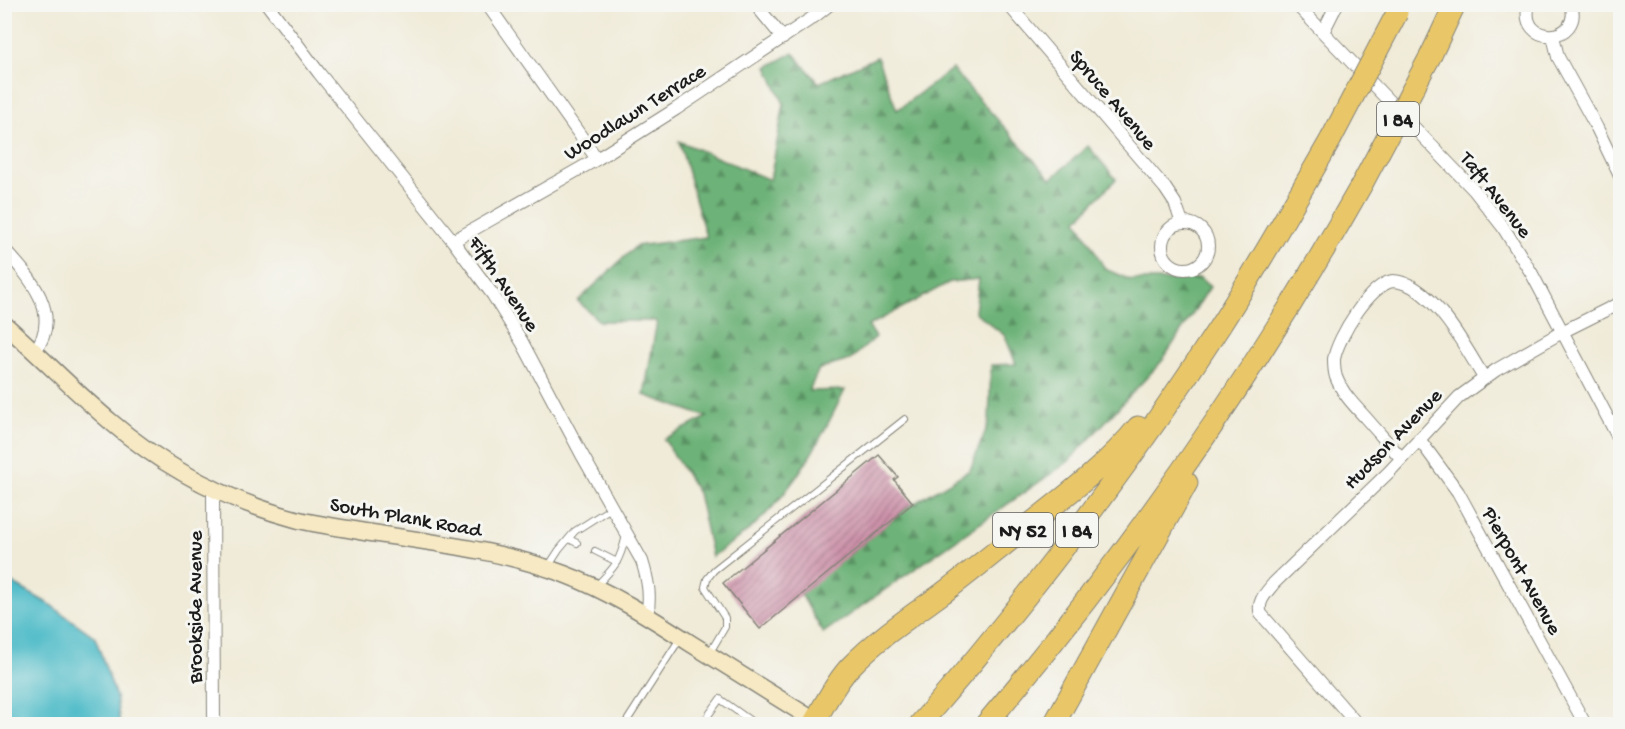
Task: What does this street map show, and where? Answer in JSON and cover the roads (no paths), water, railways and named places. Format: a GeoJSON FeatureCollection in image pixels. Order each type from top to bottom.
{"type":"FeatureCollection","features":[{"type":"Feature","properties":{"kind":"highway","name":"I 84"},"geometry":{"type":"LineString","coordinates":[[986,724],[1054,642],[1140,529],[1261,353],[1320,258],[1362,184],[1432,53],[1455,4]]}},
{"type":"Feature","properties":{"kind":"highway","name":"I 84"},"geometry":{"type":"LineString","coordinates":[[920,724],[1015,611],[1148,433],[1256,267],[1331,139],[1399,8]]}},
{"type":"Feature","properties":{"kind":"highway","name":"NY 52"},"geometry":{"type":"LineString","coordinates":[[816,723],[835,686],[874,645],[1063,499],[1112,456],[1220,325]]}},
{"type":"Feature","properties":{"kind":"highway"},"geometry":{"type":"LineString","coordinates":[[1054,724],[1261,353]]}},
{"type":"Feature","properties":{"kind":"main road","name":"South Plank Road"},"geometry":{"type":"LineString","coordinates":[[4,324],[112,423],[161,459],[213,489],[253,505],[301,520],[480,551],[547,568],[595,587],[647,615],[816,723]]}},
{"type":"Feature","properties":{"kind":"street","name":"Fifth Avenue"},"geometry":{"type":"LineString","coordinates":[[267,4],[453,241],[509,320],[642,561],[650,593],[647,615]]}},
{"type":"Feature","properties":{"kind":"street"},"geometry":{"type":"LineString","coordinates":[[487,4],[597,159]]}},
{"type":"Feature","properties":{"kind":"street"},"geometry":{"type":"LineString","coordinates":[[755,4],[783,38]]}},
{"type":"Feature","properties":{"kind":"street","name":"Woodlawn Terrace"},"geometry":{"type":"LineString","coordinates":[[453,241],[597,159],[783,38],[830,4]]}},
{"type":"Feature","properties":{"kind":"street","name":"Spruce Avenue"},"geometry":{"type":"LineString","coordinates":[[1008,4],[1165,188],[1175,203],[1182,223]]}},
{"type":"Feature","properties":{"kind":"street","name":"Taft Avenue"},"geometry":{"type":"LineString","coordinates":[[1296,4],[1474,190],[1503,227],[1532,274],[1620,441]]}},
{"type":"Feature","properties":{"kind":"street"},"geometry":{"type":"LineString","coordinates":[[1323,32],[1337,4]]}},
{"type":"Feature","properties":{"kind":"street"},"geometry":{"type":"LineString","coordinates":[[1529,4],[1528,22],[1538,33],[1545,36],[1553,36],[1566,30],[1573,16],[1571,4]]}},
{"type":"Feature","properties":{"kind":"street"},"geometry":{"type":"LineString","coordinates":[[1553,36],[1558,57],[1620,176]]}},
{"type":"Feature","properties":{"kind":"street"},"geometry":{"type":"LineString","coordinates":[[4,249],[31,281],[45,312],[47,326],[45,335],[34,352]]}},
{"type":"Feature","properties":{"kind":"street"},"geometry":{"type":"LineString","coordinates":[[1401,458],[1344,394],[1334,371],[1334,359],[1338,346],[1352,319],[1372,294],[1393,281],[1405,283],[1420,291],[1449,321],[1484,378]]}},
{"type":"Feature","properties":{"kind":"street","name":"Hudson Avenue"},"geometry":{"type":"LineString","coordinates":[[1357,724],[1261,614],[1259,604],[1263,596],[1389,472],[1460,397],[1484,378],[1562,332],[1620,303]]}},
{"type":"Feature","properties":{"kind":"street","name":"Pierpont Avenue"},"geometry":{"type":"LineString","coordinates":[[1419,439],[1458,492],[1585,724]]}},
{"type":"Feature","properties":{"kind":"street","name":"Brookside Avenue"},"geometry":{"type":"LineString","coordinates":[[213,489],[213,724]]}},
{"type":"Feature","properties":{"kind":"lane"},"geometry":{"type":"LineString","coordinates":[[709,654],[725,627],[725,618],[705,587],[707,579],[714,570],[905,419]]}},
{"type":"Feature","properties":{"kind":"lane"},"geometry":{"type":"LineString","coordinates":[[547,568],[575,531],[612,507]]}},
{"type":"Feature","properties":{"kind":"lane"},"geometry":{"type":"LineString","coordinates":[[595,587],[613,569],[622,554],[627,533]]}},
{"type":"Feature","properties":{"kind":"lane"},"geometry":{"type":"LineString","coordinates":[[569,539],[577,543]]}},
{"type":"Feature","properties":{"kind":"lane"},"geometry":{"type":"LineString","coordinates":[[595,551],[617,562]]}},
{"type":"Feature","properties":{"kind":"lane"},"geometry":{"type":"LineString","coordinates":[[625,724],[681,637]]}},
{"type":"Feature","properties":{"kind":"lane"},"geometry":{"type":"LineString","coordinates":[[702,724],[720,699],[755,724]]}},
{"type":"Feature","properties":{"kind":"water"},"geometry":{"type":"Polygon","coordinates":[[[5,579],[49,604],[95,637],[116,697],[120,724],[5,724],[5,579]]]}}]}
